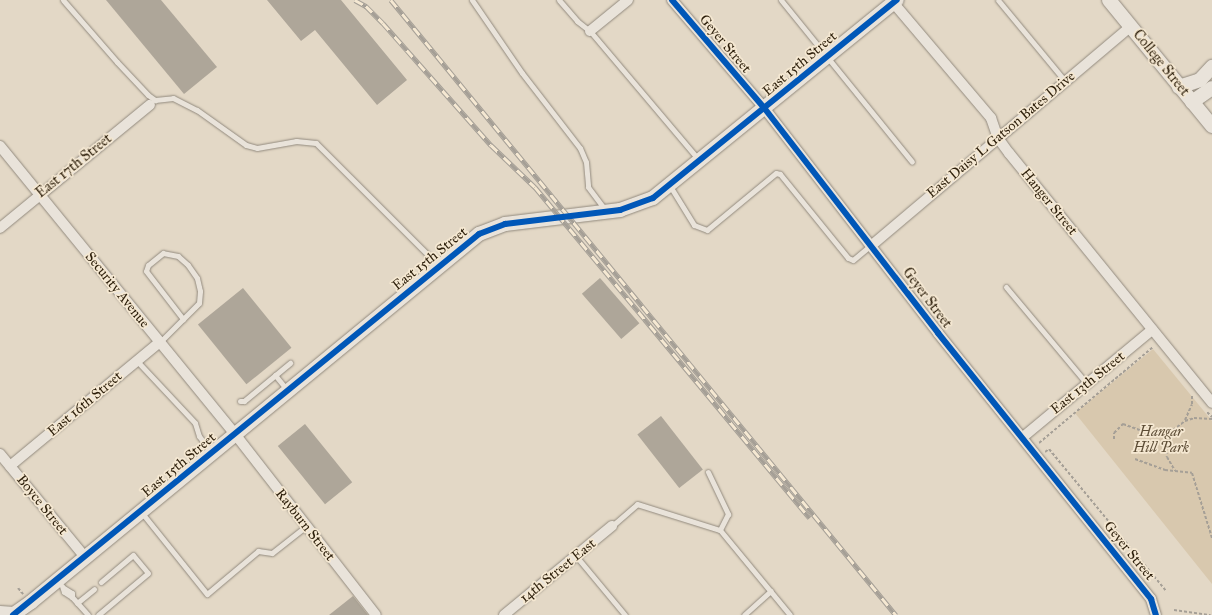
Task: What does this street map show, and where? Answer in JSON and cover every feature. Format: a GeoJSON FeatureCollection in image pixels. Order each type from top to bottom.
{"type":"FeatureCollection","features":[{"type":"Feature","properties":{"kind":"street"},"geometry":{"type":"LineString","coordinates":[[590,31],[628,0]]}},
{"type":"Feature","properties":{"kind":"street","name":"Geyer Street"},"geometry":{"type":"LineString","coordinates":[[672,0],[765,109],[872,245],[938,333],[1151,598],[1156,615]]}},
{"type":"Feature","properties":{"kind":"street","name":"College Street"},"geometry":{"type":"LineString","coordinates":[[1109,0],[1212,126]]}},
{"type":"Feature","properties":{"kind":"street","name":"East 15th Street"},"geometry":{"type":"LineString","coordinates":[[14,614],[60,584],[85,557],[439,267],[488,229],[516,222],[606,211],[644,202],[670,186],[700,162],[894,1]]}},
{"type":"Feature","properties":{"kind":"street","name":"Hanger Street"},"geometry":{"type":"LineString","coordinates":[[894,1],[991,118],[998,138],[1212,403]]}},
{"type":"Feature","properties":{"kind":"street","name":"East Daisy L Gatson Bates Drive"},"geometry":{"type":"LineString","coordinates":[[872,245],[1131,26]]}},
{"type":"Feature","properties":{"kind":"street"},"geometry":{"type":"LineString","coordinates":[[1179,87],[1200,80],[1212,67]]}},
{"type":"Feature","properties":{"kind":"street"},"geometry":{"type":"LineString","coordinates":[[1192,102],[1212,88]]}},
{"type":"Feature","properties":{"kind":"street","name":"East 17th Street"},"geometry":{"type":"LineString","coordinates":[[0,228],[153,102]]}},
{"type":"Feature","properties":{"kind":"street","name":"Security Avenue"},"geometry":{"type":"LineString","coordinates":[[0,146],[235,434]]}},
{"type":"Feature","properties":{"kind":"street","name":"East 13th Street"},"geometry":{"type":"LineString","coordinates":[[1023,437],[1152,330]]}},
{"type":"Feature","properties":{"kind":"street","name":"East 16th Street"},"geometry":{"type":"LineString","coordinates":[[10,466],[160,342]]}},
{"type":"Feature","properties":{"kind":"street","name":"Rayburn Street"},"geometry":{"type":"LineString","coordinates":[[235,434],[305,527],[376,615]]}},
{"type":"Feature","properties":{"kind":"street","name":"Boyce Street"},"geometry":{"type":"LineString","coordinates":[[0,454],[85,557]]}},
{"type":"Feature","properties":{"kind":"street","name":"14th Street East"},"geometry":{"type":"LineString","coordinates":[[504,615],[612,526]]}},
{"type":"Feature","properties":{"kind":"street"},"geometry":{"type":"LineString","coordinates":[[0,613],[14,614]]}},
{"type":"Feature","properties":{"kind":"lane"},"geometry":{"type":"LineString","coordinates":[[63,0],[153,102],[173,98],[197,110],[246,145],[257,148],[296,141],[316,143],[439,267]]}},
{"type":"Feature","properties":{"kind":"lane"},"geometry":{"type":"LineString","coordinates":[[472,0],[522,73],[580,148],[586,162],[588,187],[606,211]]}},
{"type":"Feature","properties":{"kind":"lane"},"geometry":{"type":"LineString","coordinates":[[558,0],[577,21],[590,31],[700,162]]}},
{"type":"Feature","properties":{"kind":"lane"},"geometry":{"type":"LineString","coordinates":[[781,0],[912,162]]}},
{"type":"Feature","properties":{"kind":"lane"},"geometry":{"type":"LineString","coordinates":[[998,0],[1065,81]]}},
{"type":"Feature","properties":{"kind":"lane"},"geometry":{"type":"LineString","coordinates":[[670,186],[694,225],[707,230],[776,173],[780,174],[848,258],[853,260],[872,245]]}},
{"type":"Feature","properties":{"kind":"lane"},"geometry":{"type":"LineString","coordinates":[[160,342],[183,320],[199,303],[200,291],[197,278],[188,265],[178,256],[163,253],[148,265],[146,271],[183,320]]}},
{"type":"Feature","properties":{"kind":"lane"},"geometry":{"type":"LineString","coordinates":[[1006,287],[1087,384]]}},
{"type":"Feature","properties":{"kind":"lane"},"geometry":{"type":"LineString","coordinates":[[137,361],[195,423],[199,436],[212,453]]}},
{"type":"Feature","properties":{"kind":"lane"},"geometry":{"type":"LineString","coordinates":[[240,401],[244,401],[290,363]]}},
{"type":"Feature","properties":{"kind":"lane"},"geometry":{"type":"LineString","coordinates":[[276,375],[288,390]]}},
{"type":"Feature","properties":{"kind":"lane"},"geometry":{"type":"LineString","coordinates":[[708,472],[728,514],[720,530]]}},
{"type":"Feature","properties":{"kind":"lane"},"geometry":{"type":"LineString","coordinates":[[612,526],[637,504],[720,530],[790,615]]}},
{"type":"Feature","properties":{"kind":"lane"},"geometry":{"type":"LineString","coordinates":[[141,512],[207,594],[258,551],[272,553],[305,527]]}},
{"type":"Feature","properties":{"kind":"lane"},"geometry":{"type":"LineString","coordinates":[[98,615],[148,573],[133,555],[101,582]]}},
{"type":"Feature","properties":{"kind":"lane"},"geometry":{"type":"LineString","coordinates":[[576,556],[625,615]]}},
{"type":"Feature","properties":{"kind":"lane"},"geometry":{"type":"LineString","coordinates":[[60,584],[72,593],[72,597],[88,615]]}},
{"type":"Feature","properties":{"kind":"lane"},"geometry":{"type":"LineString","coordinates":[[78,603],[94,589]]}},
{"type":"Feature","properties":{"kind":"lane"},"geometry":{"type":"LineString","coordinates":[[744,615],[771,592]]}},
{"type":"Feature","properties":{"kind":"path"},"geometry":{"type":"LineString","coordinates":[[1156,350],[1152,346],[1039,442],[1045,452],[1049,449],[1166,591]]}},
{"type":"Feature","properties":{"kind":"path"},"geometry":{"type":"LineString","coordinates":[[1185,421],[1192,404],[1191,390]]}},
{"type":"Feature","properties":{"kind":"path"},"geometry":{"type":"LineString","coordinates":[[1114,439],[1114,433],[1123,424],[1154,435],[1165,436],[1185,421],[1194,418],[1212,419]]}},
{"type":"Feature","properties":{"kind":"path"},"geometry":{"type":"LineString","coordinates":[[1165,436],[1167,457],[1175,471]]}},
{"type":"Feature","properties":{"kind":"path"},"geometry":{"type":"LineString","coordinates":[[1135,459],[1175,471],[1192,473],[1212,538]]}},
{"type":"Feature","properties":{"kind":"path"},"geometry":{"type":"LineString","coordinates":[[1174,610],[1211,615]]}},
{"type":"Feature","properties":{"kind":"green space","name":"Hangar Hill Park"},"geometry":{"type":"Polygon","coordinates":[[[1153,349],[1212,421],[1212,584],[1075,413],[1153,349]]]}},
{"type":"Feature","properties":{"kind":"building"},"geometry":{"type":"Polygon","coordinates":[[[106,0],[161,0],[217,67],[184,94],[106,0]]]}},
{"type":"Feature","properties":{"kind":"building"},"geometry":{"type":"Polygon","coordinates":[[[267,0],[341,0],[407,80],[377,105],[315,30],[301,41],[267,0]]]}},
{"type":"Feature","properties":{"kind":"building"},"geometry":{"type":"Polygon","coordinates":[[[600,278],[639,323],[621,339],[582,294],[600,278]]]}},
{"type":"Feature","properties":{"kind":"building"},"geometry":{"type":"Polygon","coordinates":[[[243,288],[291,348],[246,384],[198,325],[243,288]]]}},
{"type":"Feature","properties":{"kind":"building"},"geometry":{"type":"Polygon","coordinates":[[[661,416],[703,470],[679,488],[637,434],[661,416]]]}},
{"type":"Feature","properties":{"kind":"building"},"geometry":{"type":"Polygon","coordinates":[[[305,424],[352,482],[325,504],[278,446],[305,424]]]}},
{"type":"Feature","properties":{"kind":"building"},"geometry":{"type":"Polygon","coordinates":[[[353,596],[368,615],[329,615],[353,596]]]}},
{"type":"Feature","properties":{"kind":"railway"},"geometry":{"type":"LineString","coordinates":[[355,0],[366,6],[383,23],[491,145],[535,187],[810,518]]}},
{"type":"Feature","properties":{"kind":"railway"},"geometry":{"type":"LineString","coordinates":[[391,0],[896,615]]}},
{"type":"Feature","properties":{"kind":"cycle path"},"geometry":{"type":"LineString","coordinates":[[672,0],[765,109],[938,333],[1151,599],[1156,615]]}},
{"type":"Feature","properties":{"kind":"cycle path"},"geometry":{"type":"LineString","coordinates":[[13,615],[479,234],[505,224],[620,210],[653,198],[897,0]]}}]}
